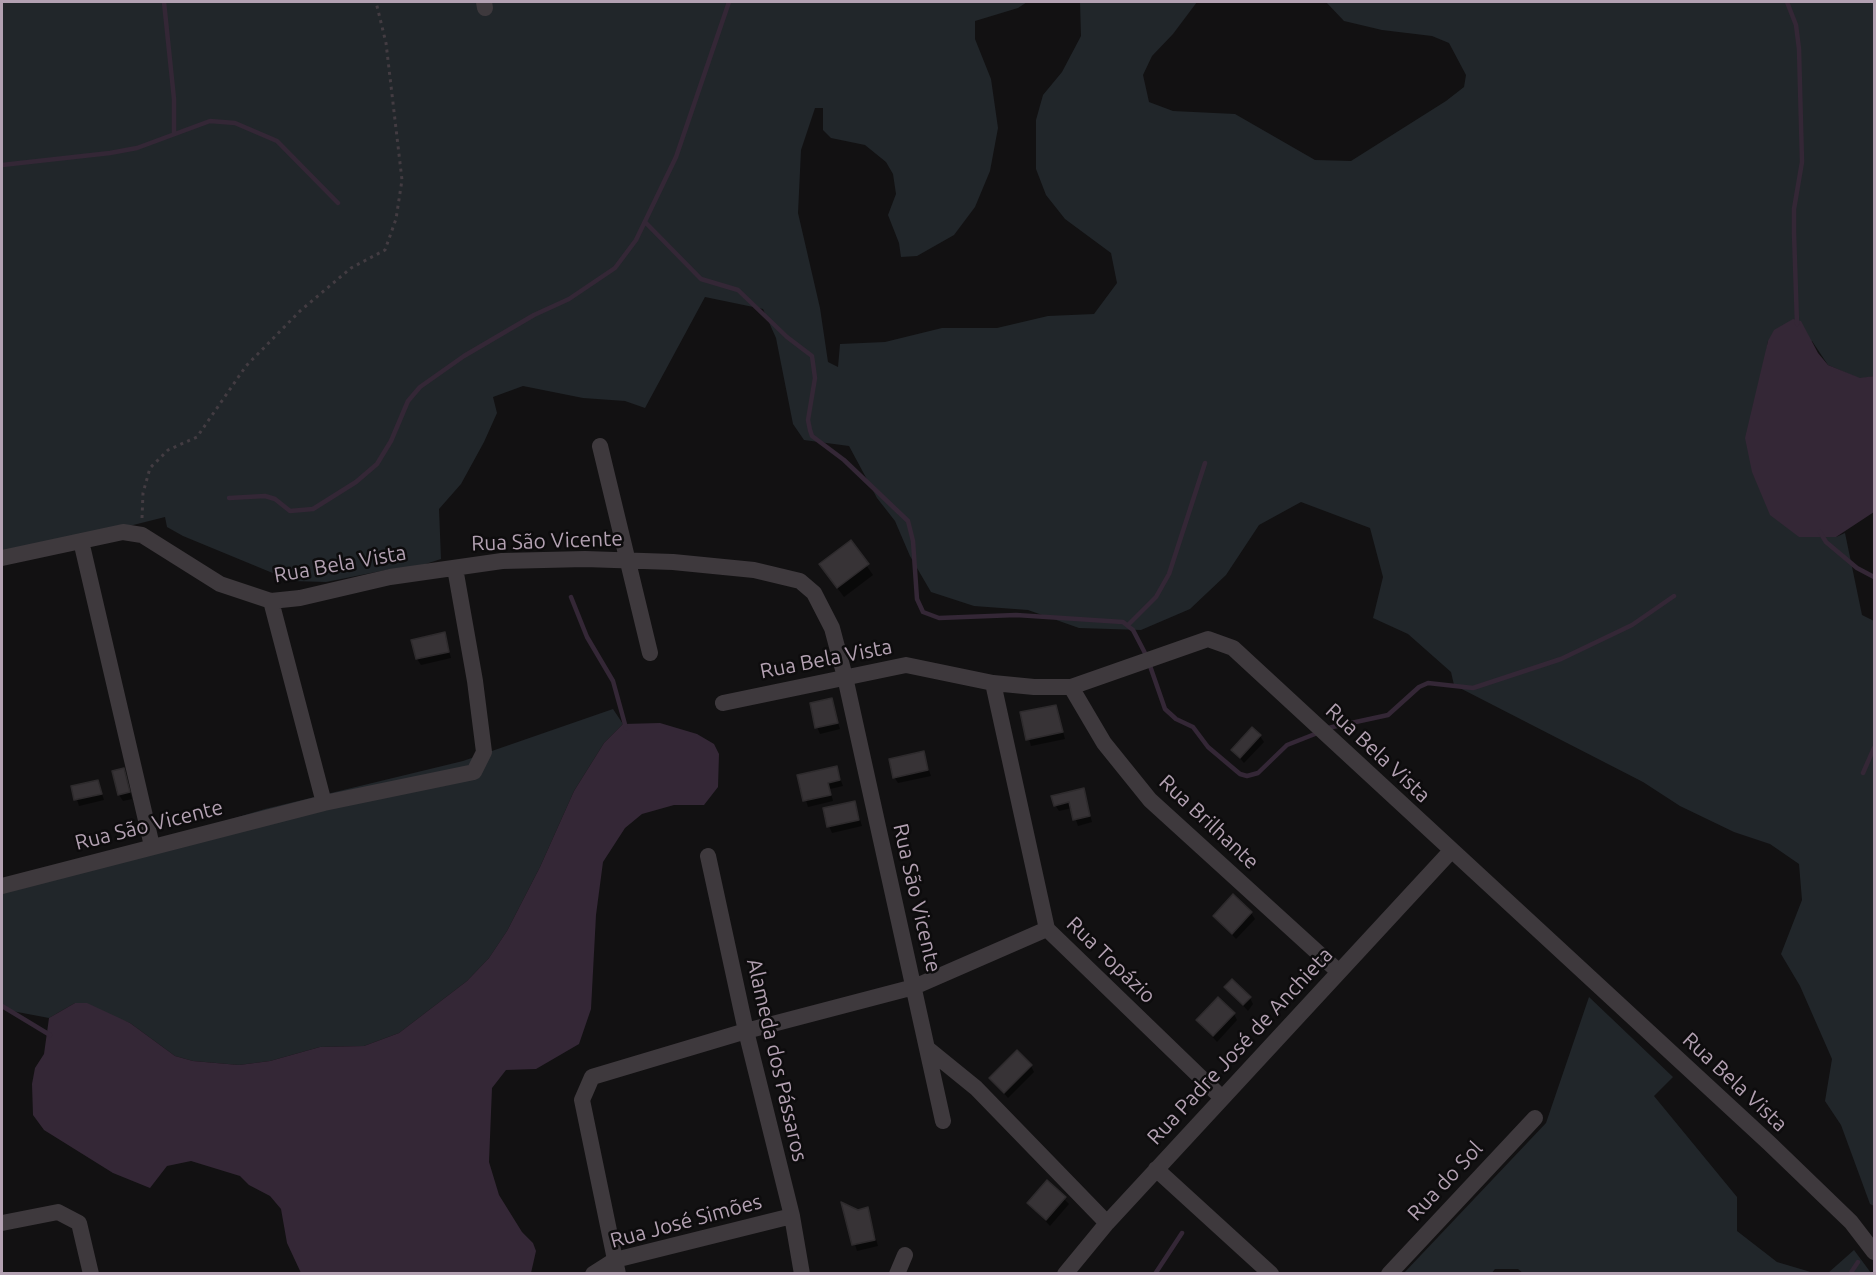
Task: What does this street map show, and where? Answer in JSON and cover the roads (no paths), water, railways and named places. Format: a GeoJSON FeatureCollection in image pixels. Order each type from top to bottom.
{"type":"FeatureCollection","features":[{"type":"Feature","properties":{"kind":"street"},"geometry":{"type":"LineString","coordinates":[[600,446],[650,653]]}},
{"type":"Feature","properties":{"kind":"street","name":"Rua Bela Vista"},"geometry":{"type":"LineString","coordinates":[[81,541],[123,532],[142,535],[220,584],[271,601],[300,598],[390,577],[454,568]]}},
{"type":"Feature","properties":{"kind":"street"},"geometry":{"type":"LineString","coordinates":[[2,558],[81,541],[152,846]]}},
{"type":"Feature","properties":{"kind":"street","name":"Rua São Vicente"},"geometry":{"type":"LineString","coordinates":[[2,886],[324,802],[474,772],[484,752],[475,681],[454,568],[502,561],[627,560],[754,570],[800,581],[814,593],[832,628],[845,677],[944,1121]]}},
{"type":"Feature","properties":{"kind":"street"},"geometry":{"type":"LineString","coordinates":[[271,601],[324,802]]}},
{"type":"Feature","properties":{"kind":"street","name":"Rua Bela Vista"},"geometry":{"type":"LineString","coordinates":[[723,703],[906,665],[993,683],[1034,687],[1071,687],[1208,639],[1233,648],[1777,1151],[1851,1222],[1875,1252]]}},
{"type":"Feature","properties":{"kind":"street","name":"Rua Topázio"},"geometry":{"type":"LineString","coordinates":[[993,683],[1047,929],[1222,1098]]}},
{"type":"Feature","properties":{"kind":"street","name":"Rua Brilhante"},"geometry":{"type":"LineString","coordinates":[[1071,687],[1104,743],[1150,800],[1339,972]]}},
{"type":"Feature","properties":{"kind":"street","name":"Rua Padre José de Anchieta"},"geometry":{"type":"LineString","coordinates":[[1065,1274],[1107,1222],[1451,851]]}},
{"type":"Feature","properties":{"kind":"street","name":"Alameda dos Pássaros"},"geometry":{"type":"LineString","coordinates":[[708,856],[746,1030],[792,1216],[802,1274]]}},
{"type":"Feature","properties":{"kind":"street","name":"Rua São Vicente"},"geometry":{"type":"LineString","coordinates":[[616,1267],[582,1100],[592,1077],[746,1030],[914,987],[1047,929]]}},
{"type":"Feature","properties":{"kind":"street"},"geometry":{"type":"LineString","coordinates":[[928,1049],[975,1088],[1107,1222]]}},
{"type":"Feature","properties":{"kind":"street","name":"Rua do Sol"},"geometry":{"type":"LineString","coordinates":[[1389,1274],[1535,1118]]}},
{"type":"Feature","properties":{"kind":"street"},"geometry":{"type":"LineString","coordinates":[[1156,1169],[1271,1274]]}},
{"type":"Feature","properties":{"kind":"street"},"geometry":{"type":"LineString","coordinates":[[2,1223],[58,1212],[79,1223],[91,1274]]}},
{"type":"Feature","properties":{"kind":"street","name":"Rua José Simões"},"geometry":{"type":"LineString","coordinates":[[593,1274],[792,1216]]}},
{"type":"Feature","properties":{"kind":"street"},"geometry":{"type":"LineString","coordinates":[[897,1274],[905,1256]]}},
{"type":"Feature","properties":{"kind":"waterway"},"geometry":{"type":"LineString","coordinates":[[164,2],[174,99],[174,134]]}},
{"type":"Feature","properties":{"kind":"waterway"},"geometry":{"type":"LineString","coordinates":[[229,498],[265,496],[275,499],[290,511],[313,509],[356,482],[377,464],[391,441],[408,401],[420,387],[464,356],[534,315],[569,299],[615,268],[636,240],[676,157],[729,2]]}},
{"type":"Feature","properties":{"kind":"waterway"},"geometry":{"type":"LineString","coordinates":[[1787,2],[1796,25],[1799,49],[1802,162],[1794,209],[1797,324]]}},
{"type":"Feature","properties":{"kind":"waterway"},"geometry":{"type":"LineString","coordinates":[[2,165],[110,153],[137,148],[210,121],[235,123],[277,141],[338,203]]}},
{"type":"Feature","properties":{"kind":"waterway"},"geometry":{"type":"LineString","coordinates":[[645,222],[701,279],[738,290],[787,337],[812,356],[815,378],[808,420],[812,436],[844,460],[908,521],[913,541],[917,599],[923,612],[939,618],[1016,615],[1123,622],[1133,630],[1146,655]]}},
{"type":"Feature","properties":{"kind":"waterway"},"geometry":{"type":"LineString","coordinates":[[1128,625],[1156,597],[1169,574],[1205,463]]}},
{"type":"Feature","properties":{"kind":"waterway"},"geometry":{"type":"LineString","coordinates":[[1820,532],[1826,542],[1857,568],[1874,577]]}},
{"type":"Feature","properties":{"kind":"waterway"},"geometry":{"type":"LineString","coordinates":[[1328,728],[1388,715],[1419,687],[1428,683],[1473,688],[1561,659],[1632,625],[1674,596]]}},
{"type":"Feature","properties":{"kind":"waterway"},"geometry":{"type":"LineString","coordinates":[[571,597],[587,637],[613,681],[626,728]]}},
{"type":"Feature","properties":{"kind":"waterway"},"geometry":{"type":"LineString","coordinates":[[1149,663],[1165,709],[1176,719],[1193,727],[1208,747],[1240,774],[1247,776],[1258,773],[1287,745],[1320,732]]}},
{"type":"Feature","properties":{"kind":"waterway"},"geometry":{"type":"LineString","coordinates":[[1863,773],[1874,748]]}},
{"type":"Feature","properties":{"kind":"waterway"},"geometry":{"type":"LineString","coordinates":[[2,1006],[50,1035]]}},
{"type":"Feature","properties":{"kind":"waterway"},"geometry":{"type":"LineString","coordinates":[[1155,1274],[1182,1233]]}},
{"type":"Feature","properties":{"kind":"waterway"},"geometry":{"type":"LineString","coordinates":[[1850,1274],[1858,1262]]}}]}
